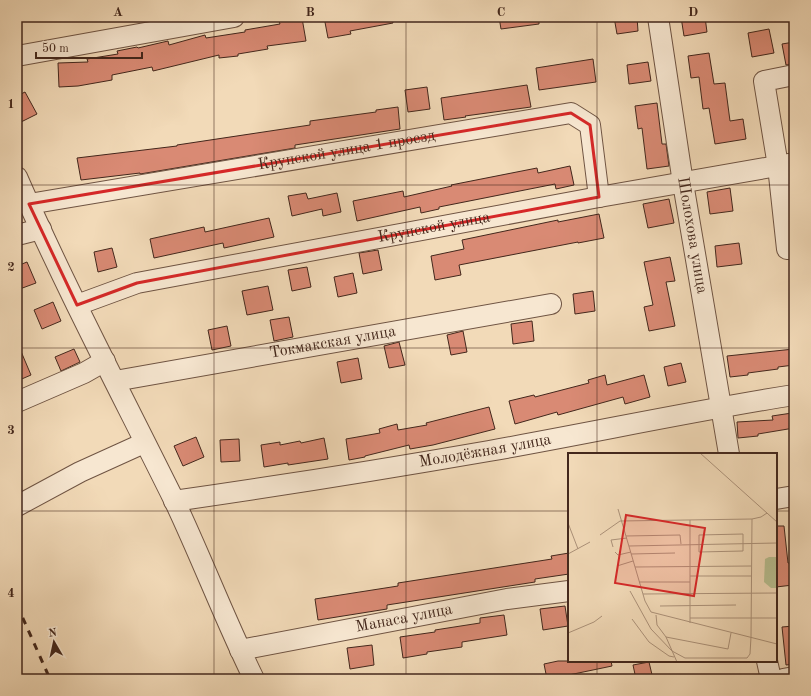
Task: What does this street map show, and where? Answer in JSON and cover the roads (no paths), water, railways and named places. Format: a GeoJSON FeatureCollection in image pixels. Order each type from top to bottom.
{"type":"FeatureCollection","features":[{"type":"Feature","properties":{"kind":"street"},"geometry":{"type":"LineString","coordinates":[[17,56],[234,17]]}},
{"type":"Feature","properties":{"kind":"street","name":"Шолохова улица"},"geometry":{"type":"LineString","coordinates":[[658,17],[683,183],[729,453]]}},
{"type":"Feature","properties":{"kind":"street"},"geometry":{"type":"LineString","coordinates":[[794,76],[764,81],[786,165],[787,249],[794,248]]}},
{"type":"Feature","properties":{"kind":"street","name":"Крупской улица 1 проезд"},"geometry":{"type":"LineString","coordinates":[[29,204],[571,113],[590,125],[599,197]]}},
{"type":"Feature","properties":{"kind":"street","name":"Крупской улица"},"geometry":{"type":"LineString","coordinates":[[77,305],[137,283],[599,197],[786,165]]}},
{"type":"Feature","properties":{"kind":"street"},"geometry":{"type":"LineString","coordinates":[[17,177],[40,229],[144,443],[174,501],[254,679]]}},
{"type":"Feature","properties":{"kind":"street"},"geometry":{"type":"LineString","coordinates":[[17,235],[40,229]]}},
{"type":"Feature","properties":{"kind":"street","name":"Токмакская улица"},"geometry":{"type":"LineString","coordinates":[[115,381],[551,304]]}},
{"type":"Feature","properties":{"kind":"street"},"geometry":{"type":"LineString","coordinates":[[17,402],[84,373],[105,361]]}},
{"type":"Feature","properties":{"kind":"street","name":"Молодёжная улица"},"geometry":{"type":"LineString","coordinates":[[174,501],[265,488],[489,451],[720,407],[794,395]]}},
{"type":"Feature","properties":{"kind":"street"},"geometry":{"type":"LineString","coordinates":[[17,506],[80,472],[144,443]]}},
{"type":"Feature","properties":{"kind":"street"},"geometry":{"type":"LineString","coordinates":[[777,499],[794,496]]}},
{"type":"Feature","properties":{"kind":"street","name":"Манаса улица"},"geometry":{"type":"LineString","coordinates":[[240,650],[507,599],[568,591]]}},
{"type":"Feature","properties":{"kind":"street"},"geometry":{"type":"LineString","coordinates":[[767,662],[770,679]]}},
{"type":"Feature","properties":{"kind":"street"},"geometry":{"type":"LineString","coordinates":[[784,679],[794,677]]}},
{"type":"Feature","properties":{"kind":"railway"},"geometry":{"type":"LineString","coordinates":[[17,605],[50,679]]}}]}
